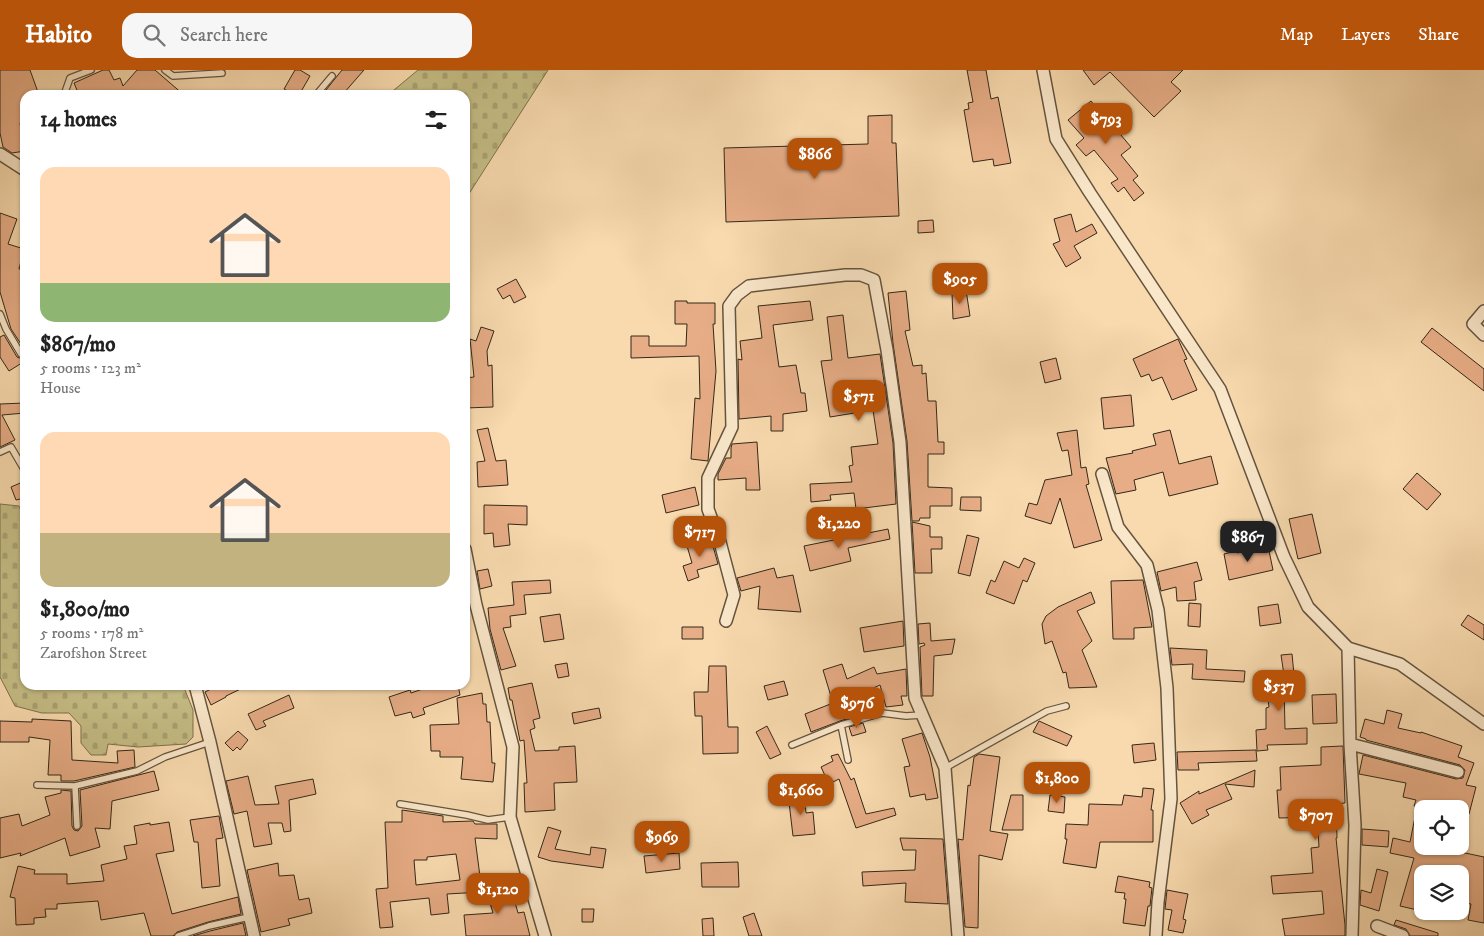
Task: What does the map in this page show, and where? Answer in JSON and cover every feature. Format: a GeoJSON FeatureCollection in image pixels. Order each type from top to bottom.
{"type":"FeatureCollection","features":[{"type":"Feature","properties":{"kind":"street"},"geometry":{"type":"LineString","coordinates":[[1043,70],[1056,139],[1090,194],[1220,389],[1284,557],[1308,607],[1348,648],[1400,664],[1484,724]]}},
{"type":"Feature","properties":{"kind":"street"},"geometry":{"type":"LineString","coordinates":[[0,154],[20,167]]}},
{"type":"Feature","properties":{"kind":"street"},"geometry":{"type":"LineString","coordinates":[[726,622],[734,595],[720,542],[708,509],[708,478],[732,426],[730,306],[736,295],[749,286],[845,275],[861,275],[874,280],[887,350],[900,442],[915,698],[945,768],[958,936]]}},
{"type":"Feature","properties":{"kind":"street"},"geometry":{"type":"LineString","coordinates":[[1484,311],[1474,324],[1484,335]]}},
{"type":"Feature","properties":{"kind":"street"},"geometry":{"type":"LineString","coordinates":[[1102,474],[1118,527],[1147,565],[1158,610],[1168,688],[1171,800],[1160,884],[1156,936]]}},
{"type":"Feature","properties":{"kind":"street"},"geometry":{"type":"LineString","coordinates":[[470,574],[476,605],[513,748],[510,817],[545,936]]}},
{"type":"Feature","properties":{"kind":"street"},"geometry":{"type":"LineString","coordinates":[[1348,648],[1350,744],[1355,825],[1352,936]]}},
{"type":"Feature","properties":{"kind":"street"},"geometry":{"type":"LineString","coordinates":[[196,690],[244,886],[254,936]]}},
{"type":"Feature","properties":{"kind":"street"},"geometry":{"type":"LineString","coordinates":[[1350,744],[1458,772]]}},
{"type":"Feature","properties":{"kind":"street"},"geometry":{"type":"LineString","coordinates":[[1377,926],[1403,936]]}},
{"type":"Feature","properties":{"kind":"lane"},"geometry":{"type":"LineString","coordinates":[[66,90],[70,78],[91,70]]}},
{"type":"Feature","properties":{"kind":"lane"},"geometry":{"type":"LineString","coordinates":[[165,70],[173,76],[222,73]]}},
{"type":"Feature","properties":{"kind":"lane"},"geometry":{"type":"LineString","coordinates":[[320,90],[332,76]]}},
{"type":"Feature","properties":{"kind":"lane"},"geometry":{"type":"LineString","coordinates":[[0,314],[6,329],[20,352]]}},
{"type":"Feature","properties":{"kind":"lane"},"geometry":{"type":"LineString","coordinates":[[0,452],[11,447],[20,462]]}},
{"type":"Feature","properties":{"kind":"lane"},"geometry":{"type":"LineString","coordinates":[[945,768],[1047,711],[1066,706]]}},
{"type":"Feature","properties":{"kind":"lane"},"geometry":{"type":"LineString","coordinates":[[792,745],[841,725],[882,713],[906,716],[922,715]]}},
{"type":"Feature","properties":{"kind":"lane"},"geometry":{"type":"LineString","coordinates":[[841,725],[848,760]]}},
{"type":"Feature","properties":{"kind":"lane"},"geometry":{"type":"LineString","coordinates":[[37,785],[75,786],[137,771],[165,757],[210,742]]}},
{"type":"Feature","properties":{"kind":"lane"},"geometry":{"type":"LineString","coordinates":[[75,786],[77,826]]}},
{"type":"Feature","properties":{"kind":"lane"},"geometry":{"type":"LineString","coordinates":[[400,804],[467,814],[488,820],[510,817]]}},
{"type":"Feature","properties":{"kind":"lane"},"geometry":{"type":"LineString","coordinates":[[178,936],[209,926],[249,918]]}},
{"type":"Feature","properties":{"kind":"green space"},"geometry":{"type":"Polygon","coordinates":[[[418,70],[548,70],[470,192],[470,90],[394,90],[418,70]]]}},
{"type":"Feature","properties":{"kind":"green space"},"geometry":{"type":"Polygon","coordinates":[[[0,504],[19,506],[20,508],[20,690],[185,690],[193,710],[193,737],[186,744],[138,747],[108,744],[106,755],[91,755],[81,743],[81,726],[69,713],[42,713],[15,706],[0,677],[0,504]]]}},
{"type":"Feature","properties":{"kind":"building"},"geometry":{"type":"Polygon","coordinates":[[[0,70],[30,70],[37,90],[20,90],[20,152],[12,153],[3,147],[0,133],[0,70]]]}},
{"type":"Feature","properties":{"kind":"building"},"geometry":{"type":"Polygon","coordinates":[[[103,70],[109,70],[114,80],[120,78],[123,86],[137,70],[155,70],[178,90],[77,90],[74,83],[103,70]]]}},
{"type":"Feature","properties":{"kind":"building"},"geometry":{"type":"Polygon","coordinates":[[[295,70],[300,70],[310,76],[302,90],[284,89],[295,70]]]}},
{"type":"Feature","properties":{"kind":"building"},"geometry":{"type":"Polygon","coordinates":[[[342,70],[364,70],[346,90],[326,90],[342,70]]]}},
{"type":"Feature","properties":{"kind":"building"},"geometry":{"type":"Polygon","coordinates":[[[967,70],[986,70],[991,99],[998,97],[1011,163],[994,166],[993,159],[973,162],[964,110],[969,109],[968,103],[973,102],[967,70]]]}},
{"type":"Feature","properties":{"kind":"building"},"geometry":{"type":"Polygon","coordinates":[[[1083,70],[1183,70],[1171,82],[1181,91],[1154,117],[1110,72],[1094,85],[1083,70]]]}},
{"type":"Feature","properties":{"kind":"building"},"geometry":{"type":"Polygon","coordinates":[[[1091,101],[1103,116],[1112,109],[1122,122],[1115,128],[1131,147],[1121,155],[1138,176],[1133,180],[1144,193],[1134,201],[1124,187],[1118,192],[1111,183],[1118,179],[1094,150],[1086,156],[1076,145],[1084,138],[1068,120],[1091,101]]]}},
{"type":"Feature","properties":{"kind":"building"},"geometry":{"type":"Polygon","coordinates":[[[892,115],[892,143],[896,143],[899,216],[726,222],[724,148],[868,144],[868,116],[892,115]]]}},
{"type":"Feature","properties":{"kind":"building"},"geometry":{"type":"Polygon","coordinates":[[[0,213],[17,219],[8,244],[20,248],[20,342],[11,329],[0,292],[0,213]]]}},
{"type":"Feature","properties":{"kind":"building"},"geometry":{"type":"Polygon","coordinates":[[[1071,214],[1076,232],[1092,224],[1097,233],[1074,246],[1081,258],[1066,267],[1053,244],[1060,241],[1054,219],[1071,214]]]}},
{"type":"Feature","properties":{"kind":"building"},"geometry":{"type":"Polygon","coordinates":[[[933,220],[934,232],[918,233],[918,221],[933,220]]]}},
{"type":"Feature","properties":{"kind":"building"},"geometry":{"type":"Polygon","coordinates":[[[516,279],[526,297],[514,303],[510,295],[503,299],[497,289],[516,279]]]}},
{"type":"Feature","properties":{"kind":"building"},"geometry":{"type":"Polygon","coordinates":[[[966,290],[970,316],[953,319],[952,293],[966,290]]]}},
{"type":"Feature","properties":{"kind":"building"},"geometry":{"type":"Polygon","coordinates":[[[906,291],[910,330],[905,331],[913,366],[922,365],[922,374],[926,373],[928,401],[936,401],[938,442],[944,442],[944,454],[928,454],[928,487],[952,488],[952,506],[930,506],[930,518],[920,518],[919,521],[912,521],[907,441],[888,293],[906,291]]]}},
{"type":"Feature","properties":{"kind":"building"},"geometry":{"type":"Polygon","coordinates":[[[675,301],[715,303],[715,324],[713,324],[716,371],[708,461],[691,459],[695,398],[700,399],[699,356],[631,358],[631,336],[649,336],[649,346],[686,346],[687,324],[675,324],[675,301]]]}},
{"type":"Feature","properties":{"kind":"building"},"geometry":{"type":"Polygon","coordinates":[[[810,301],[813,320],[773,325],[779,367],[796,365],[801,393],[805,393],[807,411],[783,414],[783,431],[771,431],[771,416],[739,419],[738,359],[742,360],[740,341],[762,338],[758,306],[810,301]]]}},
{"type":"Feature","properties":{"kind":"building"},"geometry":{"type":"Polygon","coordinates":[[[843,315],[848,358],[880,354],[893,443],[896,504],[856,509],[854,493],[830,495],[831,500],[811,502],[810,484],[852,482],[849,466],[853,465],[851,447],[878,444],[873,410],[830,417],[821,361],[832,360],[827,317],[843,315]]]}},
{"type":"Feature","properties":{"kind":"building"},"geometry":{"type":"Polygon","coordinates":[[[481,327],[494,331],[487,351],[488,366],[492,365],[493,407],[470,408],[470,377],[474,377],[470,339],[476,341],[481,327]]]}},
{"type":"Feature","properties":{"kind":"building"},"geometry":{"type":"Polygon","coordinates":[[[1432,328],[1484,369],[1484,391],[1421,342],[1432,328]]]}},
{"type":"Feature","properties":{"kind":"building"},"geometry":{"type":"Polygon","coordinates":[[[4,335],[17,357],[20,358],[20,364],[9,371],[0,357],[0,337],[4,335]]]}},
{"type":"Feature","properties":{"kind":"building"},"geometry":{"type":"Polygon","coordinates":[[[1178,339],[1187,359],[1184,360],[1197,390],[1172,400],[1162,377],[1152,381],[1149,374],[1141,377],[1133,359],[1178,339]]]}},
{"type":"Feature","properties":{"kind":"building"},"geometry":{"type":"Polygon","coordinates":[[[1056,358],[1061,379],[1045,383],[1040,362],[1056,358]]]}},
{"type":"Feature","properties":{"kind":"building"},"geometry":{"type":"Polygon","coordinates":[[[1131,395],[1134,426],[1104,429],[1101,398],[1131,395]]]}},
{"type":"Feature","properties":{"kind":"building"},"geometry":{"type":"Polygon","coordinates":[[[20,403],[20,413],[2,415],[15,440],[0,447],[0,404],[20,403]]]}},
{"type":"Feature","properties":{"kind":"building"},"geometry":{"type":"Polygon","coordinates":[[[488,428],[496,461],[506,460],[508,485],[478,487],[477,462],[485,461],[477,430],[488,428]]]}},
{"type":"Feature","properties":{"kind":"building"},"geometry":{"type":"Polygon","coordinates":[[[1077,430],[1081,468],[1086,467],[1089,484],[1086,485],[1102,540],[1074,548],[1060,498],[1051,524],[1025,516],[1029,503],[1037,505],[1045,480],[1072,475],[1068,450],[1062,451],[1057,433],[1077,430]]]}},
{"type":"Feature","properties":{"kind":"building"},"geometry":{"type":"Polygon","coordinates":[[[1170,430],[1179,464],[1211,456],[1218,484],[1169,496],[1163,472],[1134,480],[1136,490],[1116,494],[1106,458],[1133,453],[1132,451],[1156,445],[1153,434],[1170,430]]]}},
{"type":"Feature","properties":{"kind":"building"},"geometry":{"type":"Polygon","coordinates":[[[757,442],[760,490],[746,490],[746,478],[718,480],[718,474],[726,458],[731,458],[732,444],[757,442]]]}},
{"type":"Feature","properties":{"kind":"building"},"geometry":{"type":"Polygon","coordinates":[[[1417,473],[1441,494],[1427,510],[1403,489],[1417,473]]]}},
{"type":"Feature","properties":{"kind":"building"},"geometry":{"type":"Polygon","coordinates":[[[20,483],[20,499],[16,500],[11,487],[20,483]]]}},
{"type":"Feature","properties":{"kind":"building"},"geometry":{"type":"Polygon","coordinates":[[[695,487],[699,505],[666,513],[662,495],[695,487]]]}},
{"type":"Feature","properties":{"kind":"building"},"geometry":{"type":"Polygon","coordinates":[[[961,497],[981,497],[981,511],[960,510],[961,497]]]}},
{"type":"Feature","properties":{"kind":"building"},"geometry":{"type":"Polygon","coordinates":[[[484,505],[527,506],[527,525],[508,524],[510,545],[494,547],[493,533],[484,534],[484,505]]]}},
{"type":"Feature","properties":{"kind":"building"},"geometry":{"type":"Polygon","coordinates":[[[1312,514],[1321,553],[1298,559],[1289,519],[1312,514]]]}},
{"type":"Feature","properties":{"kind":"building"},"geometry":{"type":"Polygon","coordinates":[[[912,522],[930,526],[930,537],[942,537],[942,549],[931,549],[932,573],[915,573],[912,522]]]}},
{"type":"Feature","properties":{"kind":"building"},"geometry":{"type":"Polygon","coordinates":[[[888,529],[890,539],[848,548],[851,561],[810,571],[804,546],[888,529]]]}},
{"type":"Feature","properties":{"kind":"building"},"geometry":{"type":"Polygon","coordinates":[[[967,535],[979,538],[970,576],[958,573],[967,535]]]}},
{"type":"Feature","properties":{"kind":"building"},"geometry":{"type":"Polygon","coordinates":[[[711,539],[718,564],[697,570],[699,577],[688,581],[683,566],[692,563],[687,546],[711,539]]]}},
{"type":"Feature","properties":{"kind":"building"},"geometry":{"type":"Polygon","coordinates":[[[1268,546],[1273,570],[1229,580],[1224,554],[1268,546]]]}},
{"type":"Feature","properties":{"kind":"building"},"geometry":{"type":"Polygon","coordinates":[[[1024,558],[1035,563],[1027,582],[1023,580],[1014,604],[986,593],[991,580],[995,582],[1004,561],[1019,568],[1024,558]]]}},
{"type":"Feature","properties":{"kind":"building"},"geometry":{"type":"Polygon","coordinates":[[[1197,562],[1202,580],[1194,582],[1196,600],[1177,601],[1176,587],[1161,591],[1157,572],[1197,562]]]}},
{"type":"Feature","properties":{"kind":"building"},"geometry":{"type":"Polygon","coordinates":[[[774,568],[777,578],[793,575],[801,612],[758,609],[760,586],[741,591],[737,578],[774,568]]]}},
{"type":"Feature","properties":{"kind":"building"},"geometry":{"type":"Polygon","coordinates":[[[488,569],[492,586],[480,589],[477,571],[488,569]]]}},
{"type":"Feature","properties":{"kind":"building"},"geometry":{"type":"Polygon","coordinates":[[[550,580],[551,593],[524,595],[526,614],[510,616],[511,627],[503,628],[516,666],[501,670],[490,629],[488,608],[514,605],[512,582],[550,580]]]}},
{"type":"Feature","properties":{"kind":"building"},"geometry":{"type":"Polygon","coordinates":[[[1143,580],[1152,627],[1134,628],[1134,639],[1113,639],[1111,581],[1143,580]]]}},
{"type":"Feature","properties":{"kind":"building"},"geometry":{"type":"Polygon","coordinates":[[[1091,592],[1095,603],[1077,611],[1092,641],[1082,650],[1097,687],[1069,688],[1066,672],[1063,673],[1052,641],[1045,644],[1042,624],[1046,616],[1058,607],[1091,592]]]}},
{"type":"Feature","properties":{"kind":"building"},"geometry":{"type":"Polygon","coordinates":[[[1189,603],[1201,604],[1200,627],[1188,626],[1189,603]]]}},
{"type":"Feature","properties":{"kind":"building"},"geometry":{"type":"Polygon","coordinates":[[[1278,604],[1281,623],[1260,626],[1258,607],[1278,604]]]}},
{"type":"Feature","properties":{"kind":"building"},"geometry":{"type":"Polygon","coordinates":[[[560,614],[564,639],[544,642],[540,617],[560,614]]]}},
{"type":"Feature","properties":{"kind":"building"},"geometry":{"type":"Polygon","coordinates":[[[1468,615],[1484,625],[1484,640],[1461,625],[1468,615]]]}},
{"type":"Feature","properties":{"kind":"building"},"geometry":{"type":"Polygon","coordinates":[[[903,621],[904,646],[864,652],[860,628],[903,621]]]}},
{"type":"Feature","properties":{"kind":"building"},"geometry":{"type":"Polygon","coordinates":[[[930,623],[931,641],[955,639],[952,654],[934,656],[933,696],[922,696],[920,647],[925,645],[924,643],[919,644],[918,624],[930,623]]]}},
{"type":"Feature","properties":{"kind":"building"},"geometry":{"type":"Polygon","coordinates":[[[682,627],[703,627],[703,639],[682,639],[682,627]]]}},
{"type":"Feature","properties":{"kind":"building"},"geometry":{"type":"Polygon","coordinates":[[[1170,648],[1207,650],[1206,669],[1245,671],[1244,682],[1192,679],[1193,664],[1172,665],[1170,648]]]}},
{"type":"Feature","properties":{"kind":"building"},"geometry":{"type":"Polygon","coordinates":[[[1292,654],[1295,685],[1284,686],[1285,729],[1307,728],[1307,744],[1267,745],[1268,750],[1257,751],[1256,730],[1266,729],[1266,708],[1269,707],[1265,677],[1284,675],[1281,655],[1292,654]]]}},
{"type":"Feature","properties":{"kind":"building"},"geometry":{"type":"Polygon","coordinates":[[[567,663],[569,676],[558,678],[555,665],[567,663]]]}},
{"type":"Feature","properties":{"kind":"building"},"geometry":{"type":"Polygon","coordinates":[[[842,664],[847,679],[874,667],[877,674],[906,669],[907,696],[901,696],[903,705],[886,707],[880,685],[853,697],[860,715],[811,732],[805,714],[833,703],[823,670],[842,664]]]}},
{"type":"Feature","properties":{"kind":"building"},"geometry":{"type":"Polygon","coordinates":[[[709,666],[726,666],[728,727],[738,727],[738,753],[703,754],[702,716],[695,716],[694,692],[708,692],[709,666]]]}},
{"type":"Feature","properties":{"kind":"building"},"geometry":{"type":"Polygon","coordinates":[[[784,681],[788,695],[768,700],[764,686],[784,681]]]}},
{"type":"Feature","properties":{"kind":"building"},"geometry":{"type":"Polygon","coordinates":[[[532,683],[540,718],[533,720],[535,728],[530,730],[535,751],[559,750],[559,747],[575,746],[577,782],[554,783],[555,810],[525,812],[524,783],[527,783],[524,740],[520,741],[508,688],[532,683]]]}},
{"type":"Feature","properties":{"kind":"building"},"geometry":{"type":"Polygon","coordinates":[[[209,690],[239,690],[211,705],[205,692],[209,690]]]}},
{"type":"Feature","properties":{"kind":"building"},"geometry":{"type":"Polygon","coordinates":[[[410,690],[411,693],[420,690],[459,690],[460,695],[423,708],[425,714],[413,718],[411,712],[395,716],[389,697],[410,690]]]}},
{"type":"Feature","properties":{"kind":"building"},"geometry":{"type":"Polygon","coordinates":[[[482,693],[483,704],[486,704],[487,722],[490,722],[492,763],[495,763],[493,782],[461,779],[463,757],[440,757],[440,751],[431,751],[430,725],[459,724],[457,698],[482,693]]]}},
{"type":"Feature","properties":{"kind":"building"},"geometry":{"type":"Polygon","coordinates":[[[1336,694],[1337,723],[1313,724],[1312,695],[1336,694]]]}},
{"type":"Feature","properties":{"kind":"building"},"geometry":{"type":"Polygon","coordinates":[[[289,695],[294,708],[263,721],[266,726],[256,730],[248,714],[289,695]]]}},
{"type":"Feature","properties":{"kind":"building"},"geometry":{"type":"Polygon","coordinates":[[[599,708],[601,718],[574,724],[572,713],[599,708]]]}},
{"type":"Feature","properties":{"kind":"building"},"geometry":{"type":"Polygon","coordinates":[[[1387,710],[1402,714],[1398,728],[1421,732],[1462,746],[1458,757],[1474,763],[1466,785],[1476,787],[1469,814],[1469,800],[1416,800],[1403,797],[1406,783],[1359,774],[1363,755],[1456,779],[1463,778],[1465,770],[1460,765],[1360,737],[1365,719],[1384,724],[1387,710]]]}},
{"type":"Feature","properties":{"kind":"building"},"geometry":{"type":"Polygon","coordinates":[[[32,719],[71,721],[72,760],[118,763],[117,751],[134,750],[135,767],[74,781],[61,781],[61,775],[48,775],[50,740],[29,737],[29,742],[0,742],[0,721],[32,722],[32,719]]]}},
{"type":"Feature","properties":{"kind":"building"},"geometry":{"type":"Polygon","coordinates":[[[1039,721],[1072,736],[1067,746],[1033,732],[1039,721]]]}},
{"type":"Feature","properties":{"kind":"building"},"geometry":{"type":"Polygon","coordinates":[[[863,723],[866,732],[852,736],[849,727],[863,723]]]}},
{"type":"Feature","properties":{"kind":"building"},"geometry":{"type":"Polygon","coordinates":[[[767,726],[781,754],[770,759],[756,732],[767,726]]]}},
{"type":"Feature","properties":{"kind":"building"},"geometry":{"type":"Polygon","coordinates":[[[238,731],[248,740],[240,750],[237,747],[233,751],[225,743],[238,731]]]}},
{"type":"Feature","properties":{"kind":"building"},"geometry":{"type":"Polygon","coordinates":[[[922,733],[930,757],[938,798],[926,800],[925,794],[910,797],[904,767],[910,766],[902,739],[922,733]]]}},
{"type":"Feature","properties":{"kind":"building"},"geometry":{"type":"Polygon","coordinates":[[[1154,743],[1156,760],[1134,763],[1132,745],[1154,743]]]}},
{"type":"Feature","properties":{"kind":"building"},"geometry":{"type":"Polygon","coordinates":[[[1343,746],[1345,803],[1336,804],[1336,838],[1345,936],[1285,936],[1282,919],[1324,914],[1322,891],[1273,894],[1271,876],[1313,873],[1311,848],[1319,847],[1317,817],[1279,818],[1277,790],[1281,790],[1280,767],[1321,765],[1321,747],[1343,746]]]}},
{"type":"Feature","properties":{"kind":"building"},"geometry":{"type":"Polygon","coordinates":[[[1256,750],[1257,761],[1198,763],[1199,770],[1178,770],[1177,752],[1256,750]]]}},
{"type":"Feature","properties":{"kind":"building"},"geometry":{"type":"Polygon","coordinates":[[[838,754],[851,780],[854,778],[866,814],[894,808],[896,815],[856,828],[839,779],[829,784],[821,767],[833,761],[831,756],[838,754]]]}},
{"type":"Feature","properties":{"kind":"building"},"geometry":{"type":"Polygon","coordinates":[[[979,754],[1000,757],[990,831],[1008,834],[1002,860],[979,855],[978,928],[965,927],[958,839],[963,840],[968,785],[970,786],[974,757],[979,754]]]}},
{"type":"Feature","properties":{"kind":"building"},"geometry":{"type":"Polygon","coordinates":[[[1255,770],[1254,787],[1225,784],[1232,799],[1206,810],[1209,815],[1192,824],[1180,803],[1199,791],[1199,794],[1255,770]]]}},
{"type":"Feature","properties":{"kind":"building"},"geometry":{"type":"Polygon","coordinates":[[[154,771],[159,790],[112,801],[110,829],[95,828],[100,847],[70,856],[65,838],[20,856],[21,853],[0,858],[0,818],[19,814],[22,826],[50,815],[45,797],[61,793],[61,790],[71,791],[72,826],[74,830],[78,831],[82,826],[80,790],[154,771]]]}},
{"type":"Feature","properties":{"kind":"building"},"geometry":{"type":"Polygon","coordinates":[[[248,776],[255,805],[279,804],[275,786],[313,779],[316,794],[289,800],[291,831],[284,832],[282,823],[268,823],[272,844],[254,847],[247,811],[234,814],[226,781],[248,776]]]}},
{"type":"Feature","properties":{"kind":"building"},"geometry":{"type":"Polygon","coordinates":[[[1143,788],[1154,789],[1151,810],[1153,810],[1153,842],[1100,842],[1096,868],[1063,863],[1067,839],[1065,839],[1066,824],[1088,825],[1089,804],[1122,805],[1124,795],[1142,797],[1143,788]]]}},
{"type":"Feature","properties":{"kind":"building"},"geometry":{"type":"Polygon","coordinates":[[[804,792],[806,813],[813,812],[815,834],[793,836],[788,794],[804,792]]]}},
{"type":"Feature","properties":{"kind":"building"},"geometry":{"type":"Polygon","coordinates":[[[1011,795],[1023,795],[1023,830],[1002,830],[1011,795]]]}},
{"type":"Feature","properties":{"kind":"building"},"geometry":{"type":"Polygon","coordinates":[[[1050,795],[1065,797],[1064,813],[1048,811],[1050,795]]]}},
{"type":"Feature","properties":{"kind":"building"},"geometry":{"type":"Polygon","coordinates":[[[402,810],[443,816],[443,822],[473,821],[475,824],[497,824],[497,839],[475,838],[482,892],[447,894],[449,913],[431,915],[429,898],[390,902],[393,927],[380,928],[376,889],[388,888],[385,822],[402,822],[402,810]],[[456,854],[427,857],[427,860],[414,860],[416,885],[460,880],[456,854]]]}},
{"type":"Feature","properties":{"kind":"building"},"geometry":{"type":"Polygon","coordinates":[[[219,816],[223,838],[216,839],[220,886],[202,888],[198,842],[194,842],[190,820],[219,816]]]}},
{"type":"Feature","properties":{"kind":"building"},"geometry":{"type":"Polygon","coordinates":[[[169,822],[174,851],[156,854],[172,914],[238,897],[241,914],[177,932],[173,936],[151,936],[144,913],[101,920],[98,901],[57,904],[57,909],[45,909],[46,917],[34,918],[34,924],[16,925],[15,898],[10,897],[18,866],[35,870],[34,874],[67,874],[67,884],[104,881],[101,865],[127,859],[124,846],[137,844],[134,826],[169,822]]]}},
{"type":"Feature","properties":{"kind":"building"},"geometry":{"type":"Polygon","coordinates":[[[1414,822],[1414,855],[1469,854],[1484,857],[1484,923],[1468,920],[1471,904],[1469,904],[1469,865],[1414,865],[1414,909],[1400,906],[1414,858],[1390,853],[1393,838],[1410,842],[1414,822]]]}},
{"type":"Feature","properties":{"kind":"building"},"geometry":{"type":"Polygon","coordinates":[[[548,827],[561,831],[555,849],[590,855],[591,847],[606,849],[603,868],[551,861],[538,857],[548,827]]]}},
{"type":"Feature","properties":{"kind":"building"},"geometry":{"type":"Polygon","coordinates":[[[1362,829],[1389,831],[1388,847],[1362,845],[1362,829]]]}},
{"type":"Feature","properties":{"kind":"building"},"geometry":{"type":"Polygon","coordinates":[[[900,838],[943,839],[948,904],[905,902],[906,883],[863,886],[862,872],[915,870],[916,850],[903,850],[900,838]]]}},
{"type":"Feature","properties":{"kind":"building"},"geometry":{"type":"Polygon","coordinates":[[[679,853],[680,869],[646,873],[644,856],[679,853]]]}},
{"type":"Feature","properties":{"kind":"building"},"geometry":{"type":"Polygon","coordinates":[[[738,862],[739,887],[702,887],[701,863],[738,862]]]}},
{"type":"Feature","properties":{"kind":"building"},"geometry":{"type":"Polygon","coordinates":[[[278,863],[279,876],[294,875],[299,900],[309,898],[312,913],[288,919],[290,925],[261,932],[247,870],[278,863]]]}},
{"type":"Feature","properties":{"kind":"building"},"geometry":{"type":"Polygon","coordinates":[[[1377,869],[1388,872],[1379,911],[1360,905],[1361,890],[1371,893],[1377,869]]]}},
{"type":"Feature","properties":{"kind":"building"},"geometry":{"type":"Polygon","coordinates":[[[1118,876],[1150,882],[1149,887],[1152,888],[1150,906],[1148,906],[1145,926],[1123,923],[1126,899],[1124,899],[1125,893],[1115,892],[1118,876]]]}},
{"type":"Feature","properties":{"kind":"building"},"geometry":{"type":"Polygon","coordinates":[[[495,881],[496,885],[509,881],[518,913],[524,912],[530,936],[466,936],[464,915],[493,913],[484,883],[495,881]]]}},
{"type":"Feature","properties":{"kind":"building"},"geometry":{"type":"Polygon","coordinates":[[[1167,890],[1188,894],[1183,919],[1186,920],[1183,933],[1168,930],[1172,910],[1165,909],[1167,890]]]}},
{"type":"Feature","properties":{"kind":"building"},"geometry":{"type":"Polygon","coordinates":[[[582,909],[594,909],[593,922],[582,922],[582,909]]]}},
{"type":"Feature","properties":{"kind":"building"},"geometry":{"type":"Polygon","coordinates":[[[754,913],[762,936],[749,936],[743,917],[754,913]]]}},
{"type":"Feature","properties":{"kind":"building"},"geometry":{"type":"Polygon","coordinates":[[[713,918],[714,936],[703,936],[702,919],[713,918]]]}},
{"type":"Feature","properties":{"kind":"building"},"geometry":{"type":"Polygon","coordinates":[[[1396,920],[1438,933],[1438,936],[1410,936],[1406,929],[1394,925],[1396,920]]]}},
{"type":"Feature","properties":{"kind":"building"},"geometry":{"type":"Polygon","coordinates":[[[243,923],[246,936],[193,936],[210,931],[243,923]]]}}]}
